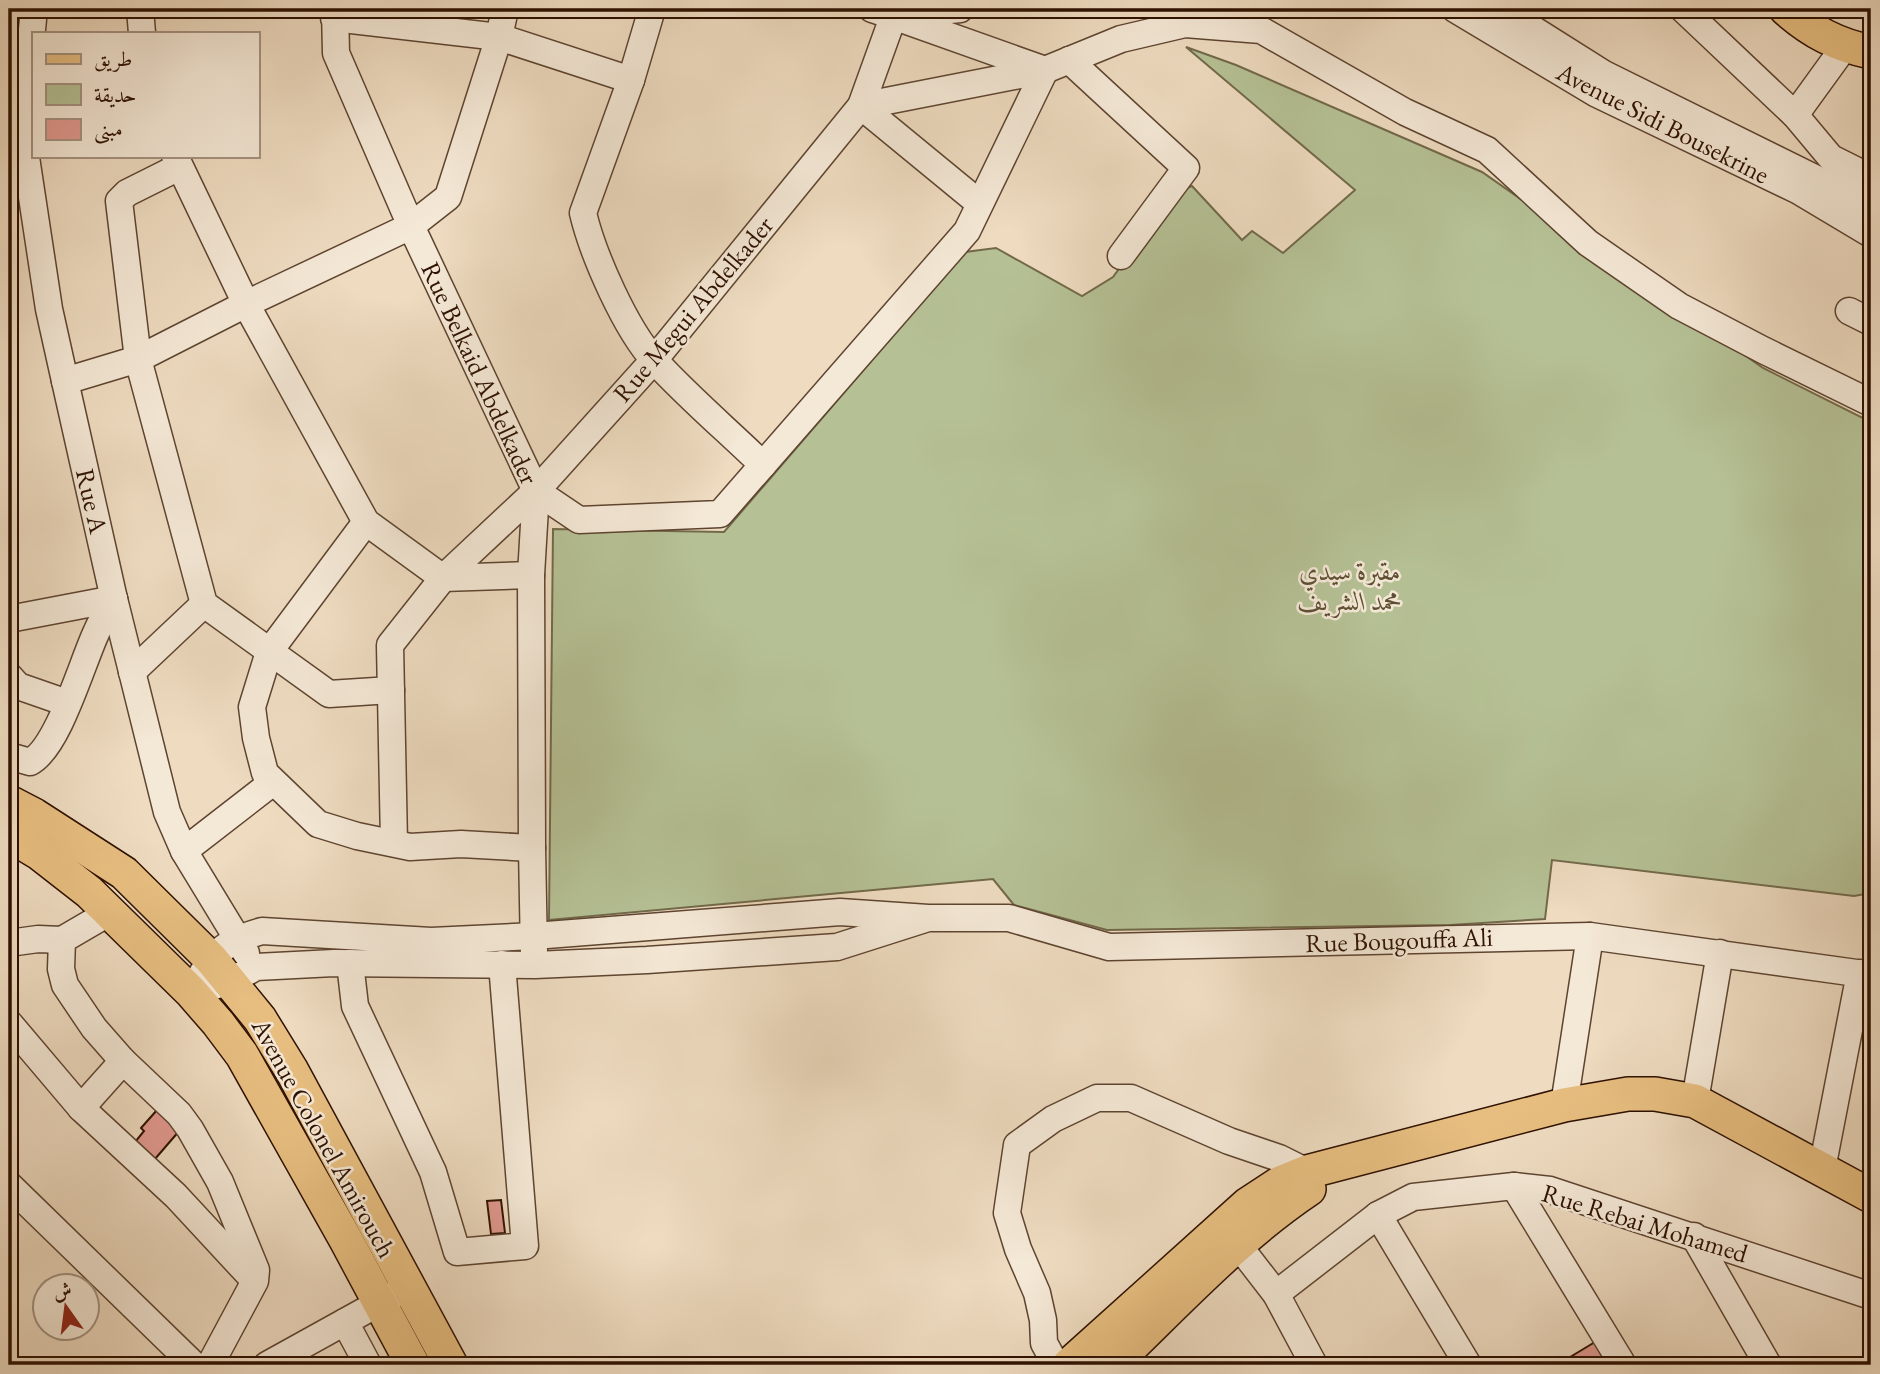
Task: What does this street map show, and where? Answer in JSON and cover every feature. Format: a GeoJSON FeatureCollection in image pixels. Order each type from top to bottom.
{"type":"FeatureCollection","features":[{"type":"Feature","properties":{"kind":"main road"},"geometry":{"type":"LineString","coordinates":[[1786,9],[1812,30],[1858,49]]}},
{"type":"Feature","properties":{"kind":"main road","name":"Avenue Colonel Amirouch"},"geometry":{"type":"LineString","coordinates":[[9,803],[34,815],[124,873],[232,970],[292,1070],[393,1294],[413,1365]]}},
{"type":"Feature","properties":{"kind":"main road","name":"Avenue Colonel Amirouch"},"geometry":{"type":"LineString","coordinates":[[9,835],[39,853],[89,892],[191,992],[218,1023],[242,1055],[393,1294],[451,1365]]}},
{"type":"Feature","properties":{"kind":"main road"},"geometry":{"type":"LineString","coordinates":[[1069,1365],[1248,1204],[1280,1183],[1307,1171],[1564,1105],[1629,1094],[1655,1094],[1695,1101],[1871,1196]]}},
{"type":"Feature","properties":{"kind":"main road"},"geometry":{"type":"LineString","coordinates":[[1112,1365],[1283,1206],[1352,1161]]}},
{"type":"Feature","properties":{"kind":"street","name":"Rue A"},"geometry":{"type":"LineString","coordinates":[[34,9],[15,134],[49,309],[114,600],[167,812],[184,851],[236,938],[232,970]]}},
{"type":"Feature","properties":{"kind":"street"},"geometry":{"type":"LineString","coordinates":[[140,9],[142,32]]}},
{"type":"Feature","properties":{"kind":"street"},"geometry":{"type":"LineString","coordinates":[[65,381],[138,359],[246,304],[411,226],[448,197],[499,37],[505,9]]}},
{"type":"Feature","properties":{"kind":"street"},"geometry":{"type":"LineString","coordinates":[[652,9],[631,80],[583,213],[588,233],[629,326],[654,360],[763,465]]}},
{"type":"Feature","properties":{"kind":"street"},"geometry":{"type":"LineString","coordinates":[[887,11],[960,9]]}},
{"type":"Feature","properties":{"kind":"street","name":"Avenue Sidi Bousekrine"},"geometry":{"type":"LineString","coordinates":[[1455,9],[1597,94],[1799,191],[1871,234]]}},
{"type":"Feature","properties":{"kind":"street","name":"Avenue Sidi Bousekrine"},"geometry":{"type":"LineString","coordinates":[[1501,9],[1604,74],[1871,206]]}},
{"type":"Feature","properties":{"kind":"street"},"geometry":{"type":"LineString","coordinates":[[1683,9],[1795,115],[1831,158],[1871,178]]}},
{"type":"Feature","properties":{"kind":"street"},"geometry":{"type":"LineString","coordinates":[[887,11],[1057,65],[1186,168],[1121,256]]}},
{"type":"Feature","properties":{"kind":"street","name":"Rue Megui Abdelkader"},"geometry":{"type":"LineString","coordinates":[[394,843],[390,645],[443,578],[536,491],[654,360],[861,106],[887,11]]}},
{"type":"Feature","properties":{"kind":"street"},"geometry":{"type":"LineString","coordinates":[[335,13],[499,37],[631,80]]}},
{"type":"Feature","properties":{"kind":"street","name":"Rue Belkaid Abdelkader"},"geometry":{"type":"LineString","coordinates":[[335,13],[336,53],[411,226],[536,491],[531,575],[535,965]]}},
{"type":"Feature","properties":{"kind":"street"},"geometry":{"type":"LineString","coordinates":[[861,106],[1057,65],[1121,39],[1185,24],[1261,30],[1405,112],[1487,150],[1588,243],[1679,306],[1871,403]]}},
{"type":"Feature","properties":{"kind":"street"},"geometry":{"type":"LineString","coordinates":[[1795,115],[1858,49]]}},
{"type":"Feature","properties":{"kind":"street"},"geometry":{"type":"LineString","coordinates":[[536,491],[579,520],[720,514],[967,231],[979,203],[1057,65]]}},
{"type":"Feature","properties":{"kind":"street"},"geometry":{"type":"LineString","coordinates":[[861,106],[979,203]]}},
{"type":"Feature","properties":{"kind":"street"},"geometry":{"type":"LineString","coordinates":[[391,690],[328,694],[204,604],[138,359],[119,201],[127,192],[177,161],[246,304],[366,522],[443,578],[531,575]]}},
{"type":"Feature","properties":{"kind":"street"},"geometry":{"type":"LineString","coordinates":[[366,522],[270,652],[252,707],[265,773],[318,824],[356,836],[410,846],[461,844],[532,848]]}},
{"type":"Feature","properties":{"kind":"street"},"geometry":{"type":"LineString","coordinates":[[9,619],[114,600]]}},
{"type":"Feature","properties":{"kind":"street"},"geometry":{"type":"LineString","coordinates":[[9,756],[30,762],[39,758],[52,738],[97,630],[114,600]]}},
{"type":"Feature","properties":{"kind":"street"},"geometry":{"type":"LineString","coordinates":[[132,672],[204,604]]}},
{"type":"Feature","properties":{"kind":"street"},"geometry":{"type":"LineString","coordinates":[[9,676],[18,686],[67,703]]}},
{"type":"Feature","properties":{"kind":"street"},"geometry":{"type":"LineString","coordinates":[[184,851],[273,782]]}},
{"type":"Feature","properties":{"kind":"street"},"geometry":{"type":"LineString","coordinates":[[9,943],[38,939],[62,940],[110,912]]}},
{"type":"Feature","properties":{"kind":"street"},"geometry":{"type":"LineString","coordinates":[[232,970],[236,938],[262,930],[432,941],[534,936],[839,912],[928,918]]}},
{"type":"Feature","properties":{"kind":"street"},"geometry":{"type":"LineString","coordinates":[[191,992],[232,970],[350,963],[535,965],[837,947],[928,918]]}},
{"type":"Feature","properties":{"kind":"street","name":"Rue Bougouffa Ali"},"geometry":{"type":"LineString","coordinates":[[928,918],[1009,918],[1109,947],[1590,936],[1866,974]]}},
{"type":"Feature","properties":{"kind":"street"},"geometry":{"type":"LineString","coordinates":[[1564,1105],[1590,936]]}},
{"type":"Feature","properties":{"kind":"street"},"geometry":{"type":"LineString","coordinates":[[62,940],[61,970],[65,985],[94,1028],[123,1061],[179,1114],[190,1129],[220,1182],[256,1270],[255,1281],[210,1365]]}},
{"type":"Feature","properties":{"kind":"street"},"geometry":{"type":"LineString","coordinates":[[1695,1101],[1720,953]]}},
{"type":"Feature","properties":{"kind":"street"},"geometry":{"type":"LineString","coordinates":[[350,963],[355,1006],[433,1172],[457,1252],[525,1246],[502,964]]}},
{"type":"Feature","properties":{"kind":"street"},"geometry":{"type":"LineString","coordinates":[[1822,1169],[1866,974]]}},
{"type":"Feature","properties":{"kind":"street"},"geometry":{"type":"LineString","coordinates":[[9,1023],[81,1108],[176,1196],[255,1281]]}},
{"type":"Feature","properties":{"kind":"street"},"geometry":{"type":"LineString","coordinates":[[81,1108],[123,1061]]}},
{"type":"Feature","properties":{"kind":"street"},"geometry":{"type":"LineString","coordinates":[[1056,1365],[1044,1343],[1043,1320],[1037,1293],[1018,1249],[1007,1213],[1017,1145],[1054,1119],[1097,1098],[1131,1098],[1218,1137],[1279,1158],[1307,1171]]}},
{"type":"Feature","properties":{"kind":"street"},"geometry":{"type":"LineString","coordinates":[[9,1185],[194,1365]]}},
{"type":"Feature","properties":{"kind":"street"},"geometry":{"type":"LineString","coordinates":[[1514,1186],[1623,1365]]}},
{"type":"Feature","properties":{"kind":"street","name":"Rue Rebai Mohamed"},"geometry":{"type":"LineString","coordinates":[[1276,1294],[1378,1215],[1413,1197],[1514,1186],[1550,1189],[1871,1296]]}},
{"type":"Feature","properties":{"kind":"street"},"geometry":{"type":"LineString","coordinates":[[1378,1215],[1468,1365]]}},
{"type":"Feature","properties":{"kind":"street"},"geometry":{"type":"LineString","coordinates":[[1694,1236],[1768,1365]]}},
{"type":"Feature","properties":{"kind":"street"},"geometry":{"type":"LineString","coordinates":[[1238,1245],[1276,1294],[1314,1365]]}},
{"type":"Feature","properties":{"kind":"street"},"geometry":{"type":"LineString","coordinates":[[267,1365],[393,1294]]}},
{"type":"Feature","properties":{"kind":"street"},"geometry":{"type":"LineString","coordinates":[[345,1322],[368,1365]]}},
{"type":"Feature","properties":{"kind":"green space","name":"مقبرة سيدي محمد الشريف"},"geometry":{"type":"Polygon","coordinates":[[[1186,47],[1236,65],[1482,172],[1763,368],[1871,422],[1871,893],[1854,896],[1552,860],[1545,919],[1450,925],[1107,930],[1014,905],[993,879],[549,920],[553,529],[724,532],[965,252],[996,248],[1082,296],[1113,277],[1174,193],[1192,186],[1242,240],[1252,231],[1283,253],[1355,190],[1186,47]]]}},
{"type":"Feature","properties":{"kind":"building"},"geometry":{"type":"Polygon","coordinates":[[[157,1110],[180,1130],[155,1159],[135,1142],[144,1131],[141,1128],[157,1110]]]}},
{"type":"Feature","properties":{"kind":"building"},"geometry":{"type":"Polygon","coordinates":[[[501,1200],[505,1233],[491,1234],[487,1201],[501,1200]]]}},
{"type":"Feature","properties":{"kind":"building"},"geometry":{"type":"Polygon","coordinates":[[[1595,1342],[1610,1365],[1557,1365],[1595,1342]]]}}]}
